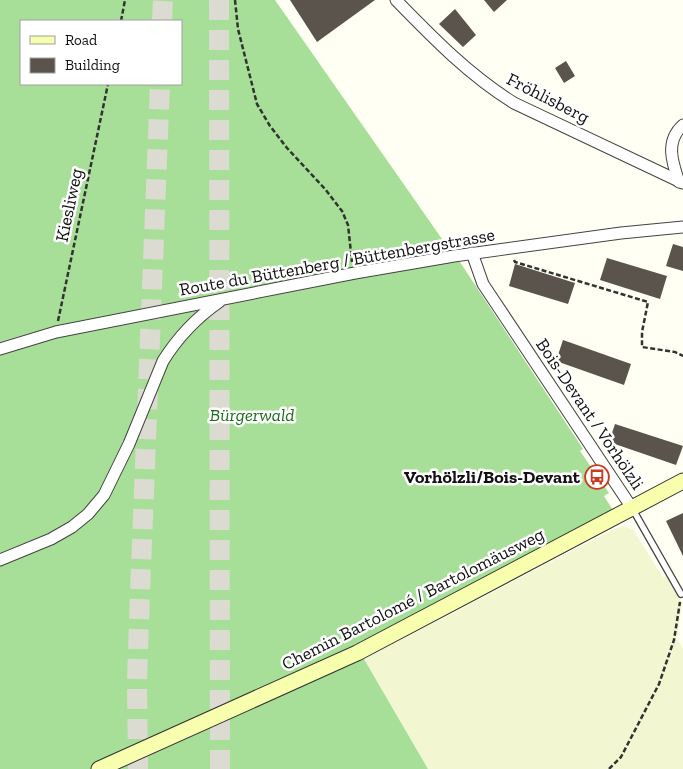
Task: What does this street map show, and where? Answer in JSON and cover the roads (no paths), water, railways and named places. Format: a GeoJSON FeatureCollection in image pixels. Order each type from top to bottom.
{"type":"FeatureCollection","features":[{"type":"Feature","properties":{"kind":"street","name":"Fröhlisberg"},"geometry":{"type":"LineString","coordinates":[[396,0],[461,64],[514,103],[681,183]]}},
{"type":"Feature","properties":{"kind":"street","name":"Fröhlisberg"},"geometry":{"type":"LineString","coordinates":[[681,183],[673,165],[670,152],[674,137],[683,125]]}},
{"type":"Feature","properties":{"kind":"street","name":"Route du Büttenberg / Büttenbergstrasse"},"geometry":{"type":"LineString","coordinates":[[0,349],[56,332],[354,273],[472,253],[621,233],[683,227]]}},
{"type":"Feature","properties":{"kind":"street","name":"Bois-Devant / Vorhölzli"},"geometry":{"type":"LineString","coordinates":[[472,253],[484,284],[632,508]]}},
{"type":"Feature","properties":{"kind":"street"},"geometry":{"type":"LineString","coordinates":[[0,560],[51,539],[72,527],[88,514],[104,495],[117,471],[163,361],[172,347],[199,316],[223,299]]}},
{"type":"Feature","properties":{"kind":"street","name":"Chemin Bartolomé / Bartolomäusweg"},"geometry":{"type":"LineString","coordinates":[[99,769],[357,653],[683,481]]}},
{"type":"Feature","properties":{"kind":"lane","name":"Bois-Devant / Vorhölzli"},"geometry":{"type":"LineString","coordinates":[[632,508],[681,594]]}},
{"type":"Feature","properties":{"kind":"tunnel"},"geometry":{"type":"LineString","coordinates":[[162,20],[163,0]]}},
{"type":"Feature","properties":{"kind":"tunnel"},"geometry":{"type":"LineString","coordinates":[[219,0],[220,769]]}},
{"type":"Feature","properties":{"kind":"tunnel"},"geometry":{"type":"LineString","coordinates":[[138,769],[137,681],[160,85]]}},
{"type":"Feature","properties":{"kind":"place","name":"Vorhölzli/Bois-Devant"},"geometry":{"type":"Point","coordinates":[597,477]}},
{"type":"Feature","properties":{"kind":"park label","name":"Bürgerwald"},"geometry":{"type":"Point","coordinates":[252,415]}}]}
